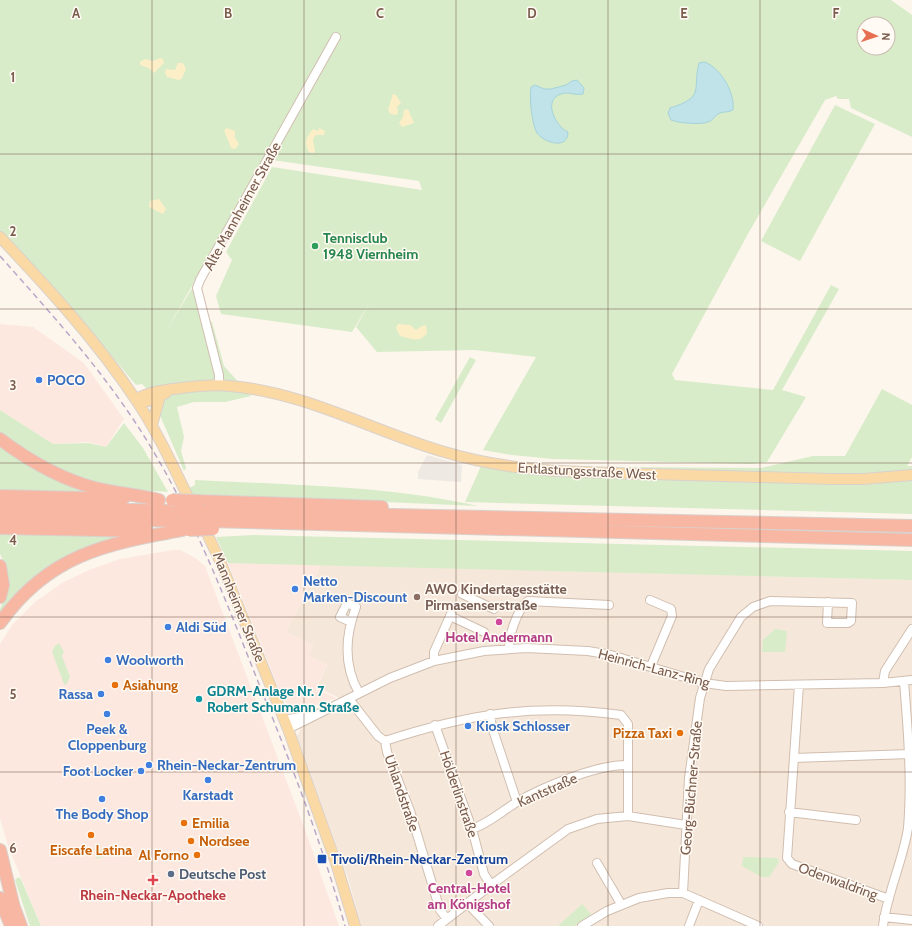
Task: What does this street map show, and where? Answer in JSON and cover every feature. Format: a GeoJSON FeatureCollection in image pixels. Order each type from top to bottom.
{"type":"FeatureCollection","features":[{"type":"Feature","properties":{"kind":"highway"},"geometry":{"type":"LineString","coordinates":[[0,439],[41,465],[70,479],[95,488],[159,500]]}},
{"type":"Feature","properties":{"kind":"highway"},"geometry":{"type":"LineString","coordinates":[[0,496],[172,500],[205,516],[296,525],[912,540]]}},
{"type":"Feature","properties":{"kind":"highway"},"geometry":{"type":"LineString","coordinates":[[0,623],[29,589],[47,574],[68,562],[101,547],[205,516],[378,506],[430,510],[457,516],[912,526]]}},
{"type":"Feature","properties":{"kind":"highway"},"geometry":{"type":"LineString","coordinates":[[0,507],[183,523]]}},
{"type":"Feature","properties":{"kind":"highway"},"geometry":{"type":"LineString","coordinates":[[0,516],[183,523]]}},
{"type":"Feature","properties":{"kind":"highway"},"geometry":{"type":"LineString","coordinates":[[0,528],[183,523]]}},
{"type":"Feature","properties":{"kind":"highway"},"geometry":{"type":"LineString","coordinates":[[0,566],[3,585],[0,597]]}},
{"type":"Feature","properties":{"kind":"highway"},"geometry":{"type":"LineString","coordinates":[[0,850],[14,908]]}},
{"type":"Feature","properties":{"kind":"highway"},"geometry":{"type":"LineString","coordinates":[[0,871],[21,926]]}},
{"type":"Feature","properties":{"kind":"highway"},"geometry":{"type":"LineString","coordinates":[[0,898],[11,926]]}},
{"type":"Feature","properties":{"kind":"main road"},"geometry":{"type":"LineString","coordinates":[[0,237],[105,356],[152,425],[205,516]]}},
{"type":"Feature","properties":{"kind":"main road","name":"Entlastungsstraße West"},"geometry":{"type":"LineString","coordinates":[[136,400],[148,393],[179,388],[219,385],[262,390],[294,398],[439,451],[478,462],[531,470],[863,479],[912,475]]}},
{"type":"Feature","properties":{"kind":"main road","name":"Entlastungsstraße West"},"geometry":{"type":"LineString","coordinates":[[136,400],[148,401],[179,388]]}},
{"type":"Feature","properties":{"kind":"main road"},"geometry":{"type":"LineString","coordinates":[[152,425],[160,396]]}},
{"type":"Feature","properties":{"kind":"main road","name":"Mannheimer Straße"},"geometry":{"type":"LineString","coordinates":[[205,516],[220,561],[286,724],[336,863],[355,926]]}},
{"type":"Feature","properties":{"kind":"street","name":"Alte Mannheimer Straße"},"geometry":{"type":"LineString","coordinates":[[219,385],[219,375],[198,297],[198,284],[336,36]]}},
{"type":"Feature","properties":{"kind":"street"},"geometry":{"type":"LineString","coordinates":[[462,594],[494,609]]}},
{"type":"Feature","properties":{"kind":"street"},"geometry":{"type":"LineString","coordinates":[[650,600],[671,609],[672,616],[651,666]]}},
{"type":"Feature","properties":{"kind":"street"},"geometry":{"type":"LineString","coordinates":[[509,648],[510,634],[524,605],[528,601],[609,605]]}},
{"type":"Feature","properties":{"kind":"street","name":"Georg-Büchner-Straße"},"geometry":{"type":"LineString","coordinates":[[683,893],[686,825],[694,741],[704,683],[709,669],[740,617],[753,607],[770,602],[828,602]]}},
{"type":"Feature","properties":{"kind":"street"},"geometry":{"type":"LineString","coordinates":[[434,662],[434,652],[450,615],[484,632]]}},
{"type":"Feature","properties":{"kind":"street"},"geometry":{"type":"LineString","coordinates":[[351,622],[347,654],[354,683],[359,693]]}},
{"type":"Feature","properties":{"kind":"street"},"geometry":{"type":"LineString","coordinates":[[883,683],[885,671],[912,629]]}},
{"type":"Feature","properties":{"kind":"street","name":"Heinrich-Lanz-Ring"},"geometry":{"type":"LineString","coordinates":[[286,724],[349,699],[390,678],[434,662],[479,652],[509,648],[588,651],[611,655],[704,683],[726,686],[883,683],[908,681]]}},
{"type":"Feature","properties":{"kind":"street"},"geometry":{"type":"LineString","coordinates":[[883,926],[884,917],[900,863],[911,815],[908,681]]}},
{"type":"Feature","properties":{"kind":"street","name":"Odenwaldring"},"geometry":{"type":"LineString","coordinates":[[800,685],[789,812],[787,858],[792,864],[889,899]]}},
{"type":"Feature","properties":{"kind":"street","name":"Uhlandstraße"},"geometry":{"type":"LineString","coordinates":[[349,699],[378,736],[385,741],[387,752],[410,811],[440,910],[447,919]]}},
{"type":"Feature","properties":{"kind":"street"},"geometry":{"type":"LineString","coordinates":[[385,741],[435,725],[490,714],[552,709],[592,711],[621,715],[628,724],[628,816]]}},
{"type":"Feature","properties":{"kind":"street"},"geometry":{"type":"LineString","coordinates":[[490,714],[492,727],[517,802]]}},
{"type":"Feature","properties":{"kind":"street","name":"Hölderlinstraße"},"geometry":{"type":"LineString","coordinates":[[435,725],[472,829],[484,874],[490,885]]}},
{"type":"Feature","properties":{"kind":"street"},"geometry":{"type":"LineString","coordinates":[[794,758],[910,754]]}},
{"type":"Feature","properties":{"kind":"street","name":"Kantstraße"},"geometry":{"type":"LineString","coordinates":[[472,829],[482,825],[517,802],[580,774],[628,764]]}},
{"type":"Feature","properties":{"kind":"street"},"geometry":{"type":"LineString","coordinates":[[789,812],[856,820]]}},
{"type":"Feature","properties":{"kind":"street"},"geometry":{"type":"LineString","coordinates":[[438,926],[490,885],[568,829],[597,819],[628,816],[686,825]]}},
{"type":"Feature","properties":{"kind":"street"},"geometry":{"type":"LineString","coordinates":[[597,863],[621,904]]}},
{"type":"Feature","properties":{"kind":"street"},"geometry":{"type":"LineString","coordinates":[[582,926],[621,904],[658,894],[683,893],[758,926]]}},
{"type":"Feature","properties":{"kind":"street"},"geometry":{"type":"LineString","coordinates":[[689,926],[699,900]]}},
{"type":"Feature","properties":{"kind":"street"},"geometry":{"type":"LineString","coordinates":[[467,903],[489,926]]}},
{"type":"Feature","properties":{"kind":"street"},"geometry":{"type":"LineString","coordinates":[[884,917],[912,920]]}},
{"type":"Feature","properties":{"kind":"shaded area"},"geometry":{"type":"Polygon","coordinates":[[[0,324],[33,327],[84,363],[124,419],[106,447],[89,442],[53,444],[0,410],[0,324]]]}},
{"type":"Feature","properties":{"kind":"shaded area"},"geometry":{"type":"Polygon","coordinates":[[[427,455],[462,465],[461,482],[418,479],[418,472],[427,455]]]}},
{"type":"Feature","properties":{"kind":"shaded area"},"geometry":{"type":"Polygon","coordinates":[[[180,550],[194,557],[205,566],[304,827],[339,926],[41,926],[8,846],[0,818],[0,644],[12,625],[35,602],[62,583],[89,570],[120,559],[180,550]]]}},
{"type":"Feature","properties":{"kind":"shaded area"},"geometry":{"type":"Polygon","coordinates":[[[228,563],[321,564],[286,632],[313,645],[309,656],[327,664],[316,689],[337,698],[302,710],[290,707],[283,699],[228,563]]]}},
{"type":"Feature","properties":{"kind":"shaded area"},"geometry":{"type":"Polygon","coordinates":[[[321,564],[912,580],[912,926],[361,926],[348,878],[297,736],[302,726],[339,698],[317,687],[327,665],[308,656],[313,645],[286,632],[321,564]]]}},
{"type":"Feature","properties":{"kind":"green space"},"geometry":{"type":"Polygon","coordinates":[[[0,0],[891,0],[912,15],[912,137],[851,108],[849,99],[838,99],[836,96],[825,100],[749,232],[672,374],[675,380],[773,390],[831,285],[839,289],[782,390],[806,397],[767,462],[752,464],[553,459],[512,455],[483,450],[536,357],[474,350],[377,352],[356,327],[371,300],[352,332],[221,314],[216,296],[232,260],[226,252],[272,167],[422,190],[419,181],[265,159],[165,333],[197,280],[203,317],[212,322],[224,366],[251,396],[225,402],[194,402],[177,407],[184,437],[181,451],[186,468],[184,471],[159,413],[163,401],[169,396],[167,386],[147,389],[142,384],[136,385],[71,308],[0,231],[0,0]]]}},
{"type":"Feature","properties":{"kind":"green space"},"geometry":{"type":"Polygon","coordinates":[[[835,105],[875,124],[800,261],[761,241],[835,105]]]}},
{"type":"Feature","properties":{"kind":"green space"},"geometry":{"type":"Polygon","coordinates":[[[470,357],[476,360],[441,423],[435,419],[470,357]]]}},
{"type":"Feature","properties":{"kind":"green space"},"geometry":{"type":"Polygon","coordinates":[[[882,389],[912,405],[912,457],[907,466],[912,466],[912,514],[465,502],[481,466],[761,468],[813,456],[845,456],[882,389]]]}},
{"type":"Feature","properties":{"kind":"green space"},"geometry":{"type":"Polygon","coordinates":[[[0,410],[53,444],[89,443],[106,447],[124,423],[143,448],[168,492],[125,489],[102,492],[0,491],[0,410]]]}},
{"type":"Feature","properties":{"kind":"green space"},"geometry":{"type":"Polygon","coordinates":[[[195,480],[373,490],[443,499],[478,506],[193,494],[189,488],[195,485],[195,480]]]}},
{"type":"Feature","properties":{"kind":"green space"},"geometry":{"type":"Polygon","coordinates":[[[0,533],[135,535],[79,553],[0,618],[0,609],[7,590],[6,567],[0,554],[0,533]]]}},
{"type":"Feature","properties":{"kind":"green space"},"geometry":{"type":"Polygon","coordinates":[[[253,535],[912,551],[912,580],[228,563],[216,537],[253,535]]]}},
{"type":"Feature","properties":{"kind":"green space"},"geometry":{"type":"Polygon","coordinates":[[[775,629],[787,631],[785,652],[762,652],[763,640],[775,629]]]}},
{"type":"Feature","properties":{"kind":"green space"},"geometry":{"type":"Polygon","coordinates":[[[59,643],[64,652],[62,656],[70,677],[66,685],[64,684],[52,652],[55,646],[59,643]]]}},
{"type":"Feature","properties":{"kind":"green space"},"geometry":{"type":"Polygon","coordinates":[[[117,844],[119,851],[97,859],[95,852],[117,844]]]}},
{"type":"Feature","properties":{"kind":"green space"},"geometry":{"type":"Polygon","coordinates":[[[743,857],[778,858],[779,862],[769,877],[762,877],[742,866],[743,857]]]}},
{"type":"Feature","properties":{"kind":"green space"},"geometry":{"type":"Polygon","coordinates":[[[18,877],[21,879],[41,926],[30,926],[15,880],[18,877]]]}},
{"type":"Feature","properties":{"kind":"green space"},"geometry":{"type":"Polygon","coordinates":[[[582,904],[592,915],[574,926],[558,926],[582,904]]]}},
{"type":"Feature","properties":{"kind":"sand"},"geometry":{"type":"Polygon","coordinates":[[[160,58],[163,59],[164,63],[154,73],[149,68],[140,65],[140,62],[145,59],[153,61],[160,58]]]}},
{"type":"Feature","properties":{"kind":"sand"},"geometry":{"type":"Polygon","coordinates":[[[178,63],[183,63],[186,69],[182,78],[179,80],[167,77],[165,73],[166,69],[175,70],[178,63]]]}},
{"type":"Feature","properties":{"kind":"sand"},"geometry":{"type":"Polygon","coordinates":[[[393,94],[396,95],[401,103],[397,107],[398,112],[396,115],[391,114],[388,110],[393,94]]]}},
{"type":"Feature","properties":{"kind":"sand"},"geometry":{"type":"Polygon","coordinates":[[[408,109],[414,123],[402,127],[399,123],[403,117],[404,110],[408,109]]]}},
{"type":"Feature","properties":{"kind":"sand"},"geometry":{"type":"Polygon","coordinates":[[[227,128],[235,131],[235,138],[239,144],[235,149],[231,148],[224,130],[227,128]]]}},
{"type":"Feature","properties":{"kind":"sand"},"geometry":{"type":"Polygon","coordinates":[[[319,128],[325,131],[324,135],[316,135],[314,137],[313,141],[315,151],[313,153],[309,152],[306,143],[309,134],[313,129],[318,131],[319,128]]]}},
{"type":"Feature","properties":{"kind":"sand"},"geometry":{"type":"Polygon","coordinates":[[[159,199],[166,209],[163,214],[149,207],[150,201],[159,199]]]}},
{"type":"Feature","properties":{"kind":"sand"},"geometry":{"type":"Polygon","coordinates":[[[398,324],[410,325],[416,330],[426,325],[427,333],[418,339],[400,336],[396,328],[398,324]]]}},
{"type":"Feature","properties":{"kind":"water"},"geometry":{"type":"Polygon","coordinates":[[[705,62],[711,65],[726,82],[732,96],[733,110],[720,113],[711,121],[705,123],[690,123],[671,120],[668,113],[670,108],[689,100],[693,96],[699,63],[705,62]]]}},
{"type":"Feature","properties":{"kind":"water"},"geometry":{"type":"Polygon","coordinates":[[[577,80],[584,88],[583,94],[564,93],[555,97],[552,102],[553,113],[559,125],[568,132],[567,138],[560,143],[545,140],[537,133],[532,118],[531,87],[535,85],[544,89],[551,89],[577,80]]]}},
{"type":"Feature","properties":{"kind":"railway"},"geometry":{"type":"LineString","coordinates":[[0,256],[72,338],[122,402],[155,455],[188,515],[216,578],[280,736],[315,830],[345,926]]}},
{"type":"Feature","properties":{"kind":"place","name":"Tennisclub 1948 Viernheim"},"geometry":{"type":"Point","coordinates":[315,246]}},
{"type":"Feature","properties":{"kind":"place","name":"POCO"},"geometry":{"type":"Point","coordinates":[39,380]}},
{"type":"Feature","properties":{"kind":"place","name":"Netto Marken-Discount"},"geometry":{"type":"Point","coordinates":[295,589]}},
{"type":"Feature","properties":{"kind":"place","name":"AWO Kindertagesstätte Pirmasenserstraße"},"geometry":{"type":"Point","coordinates":[417,597]}},
{"type":"Feature","properties":{"kind":"place","name":"Hotel Andermann"},"geometry":{"type":"Point","coordinates":[499,622]}},
{"type":"Feature","properties":{"kind":"place","name":"Aldi Süd"},"geometry":{"type":"Point","coordinates":[168,627]}},
{"type":"Feature","properties":{"kind":"place","name":"Woolworth"},"geometry":{"type":"Point","coordinates":[108,660]}},
{"type":"Feature","properties":{"kind":"place","name":"Asiahung"},"geometry":{"type":"Point","coordinates":[115,685]}},
{"type":"Feature","properties":{"kind":"place","name":"Rassa"},"geometry":{"type":"Point","coordinates":[101,694]}},
{"type":"Feature","properties":{"kind":"place","name":"GDRM-Anlage Nr. 7 Robert Schumann Straße"},"geometry":{"type":"Point","coordinates":[199,699]}},
{"type":"Feature","properties":{"kind":"place","name":"Peek & Cloppenburg"},"geometry":{"type":"Point","coordinates":[107,714]}},
{"type":"Feature","properties":{"kind":"place","name":"Kiosk Schlosser"},"geometry":{"type":"Point","coordinates":[468,726]}},
{"type":"Feature","properties":{"kind":"place","name":"Pizza Taxi"},"geometry":{"type":"Point","coordinates":[680,733]}},
{"type":"Feature","properties":{"kind":"place","name":"Rhein-Neckar-Zentrum"},"geometry":{"type":"Point","coordinates":[149,765]}},
{"type":"Feature","properties":{"kind":"place","name":"Foot Locker"},"geometry":{"type":"Point","coordinates":[141,771]}},
{"type":"Feature","properties":{"kind":"place","name":"Karstadt"},"geometry":{"type":"Point","coordinates":[208,780]}},
{"type":"Feature","properties":{"kind":"place","name":"The Body Shop"},"geometry":{"type":"Point","coordinates":[102,799]}},
{"type":"Feature","properties":{"kind":"place","name":"Emilia"},"geometry":{"type":"Point","coordinates":[184,823]}},
{"type":"Feature","properties":{"kind":"place","name":"Eiscafe Latina"},"geometry":{"type":"Point","coordinates":[91,835]}},
{"type":"Feature","properties":{"kind":"place","name":"Nordsee"},"geometry":{"type":"Point","coordinates":[191,841]}},
{"type":"Feature","properties":{"kind":"place","name":"Al Forno"},"geometry":{"type":"Point","coordinates":[197,855]}},
{"type":"Feature","properties":{"kind":"place","name":"Tivoli/Rhein-Neckar-Zentrum"},"geometry":{"type":"Point","coordinates":[322,859]}},
{"type":"Feature","properties":{"kind":"place","name":"Central-Hotel am Königshof"},"geometry":{"type":"Point","coordinates":[469,873]}},
{"type":"Feature","properties":{"kind":"place","name":"Deutsche Post"},"geometry":{"type":"Point","coordinates":[171,874]}},
{"type":"Feature","properties":{"kind":"place","name":"Rhein-Neckar-Apotheke"},"geometry":{"type":"Point","coordinates":[153,880]}}]}
